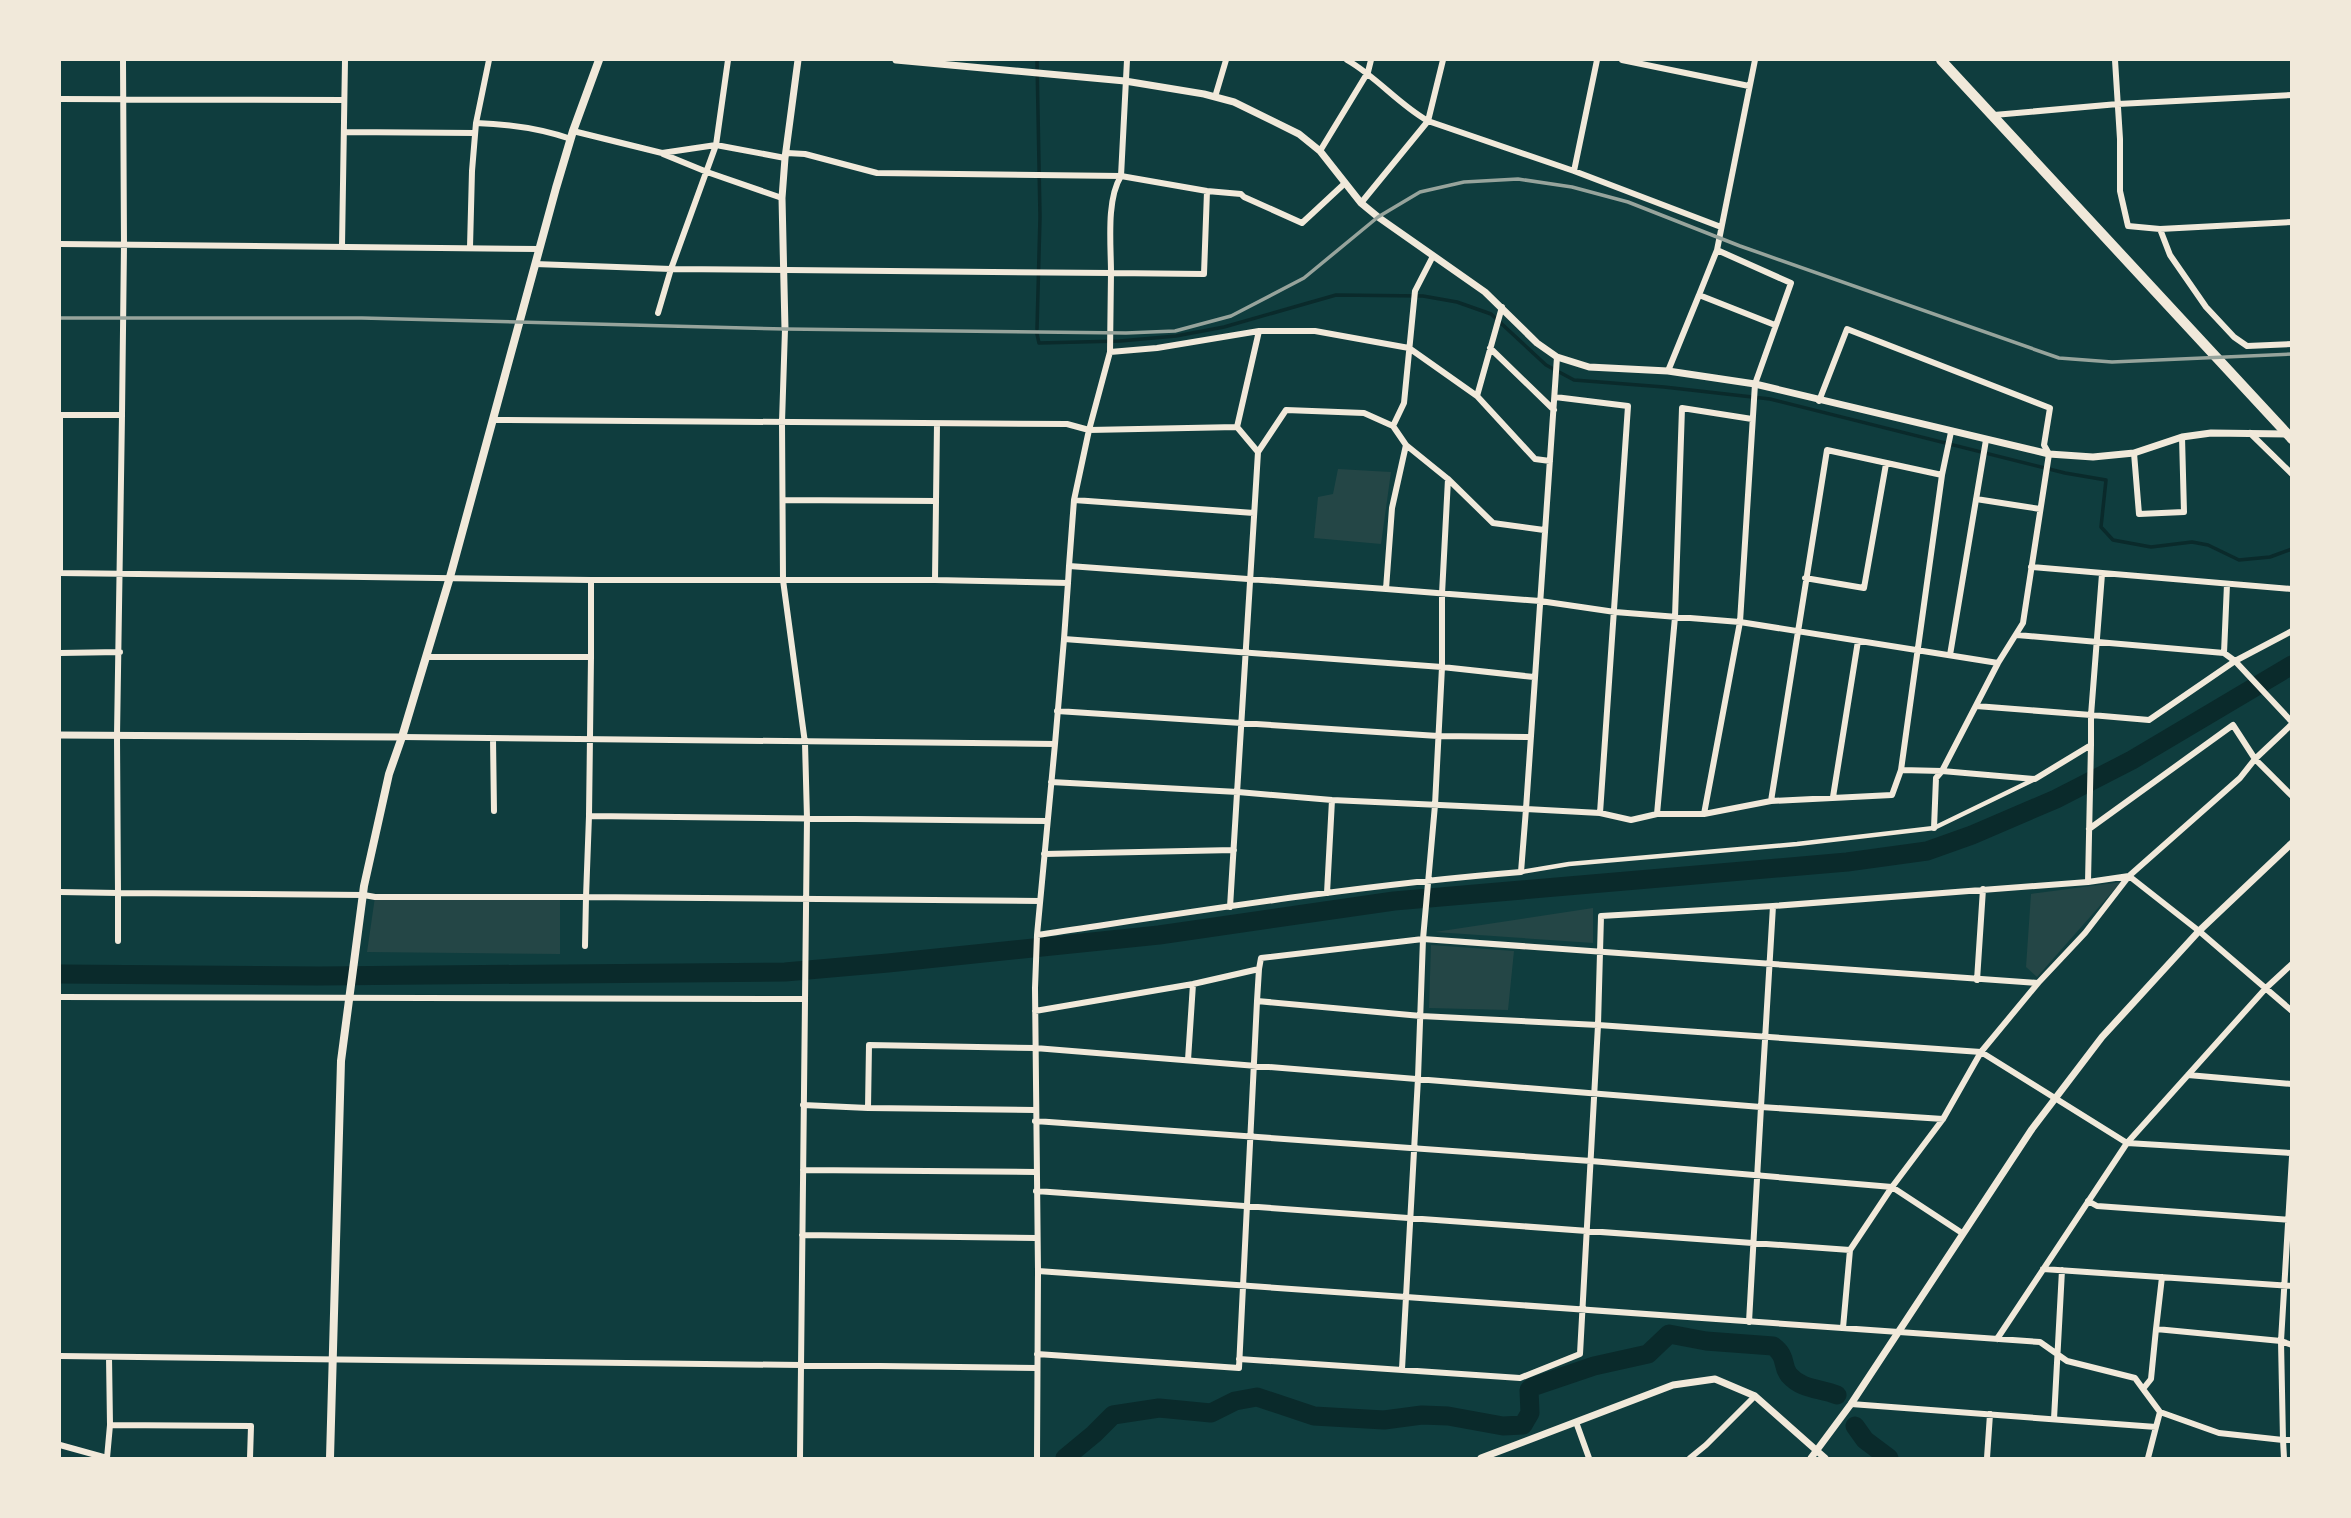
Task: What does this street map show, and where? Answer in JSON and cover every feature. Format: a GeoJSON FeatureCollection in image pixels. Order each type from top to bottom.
{"type":"FeatureCollection","features":[{"type":"Feature","properties":{"kind":"highway"},"geometry":{"type":"LineString","coordinates":[[1941,60],[2291,436]]}},
{"type":"Feature","properties":{"kind":"main road"},"geometry":{"type":"LineString","coordinates":[[330,1458],[341,1061],[364,895],[389,774],[450,577],[572,135],[599,60]]}},
{"type":"Feature","properties":{"kind":"street"},"geometry":{"type":"LineString","coordinates":[[118,941],[117,736],[124,245],[123,60]]}},
{"type":"Feature","properties":{"kind":"street"},"geometry":{"type":"LineString","coordinates":[[342,246],[345,60]]}},
{"type":"Feature","properties":{"kind":"street"},"geometry":{"type":"LineString","coordinates":[[470,247],[476,123],[489,60]]}},
{"type":"Feature","properties":{"kind":"street"},"geometry":{"type":"LineString","coordinates":[[658,313],[716,145],[728,60]]}},
{"type":"Feature","properties":{"kind":"street"},"geometry":{"type":"LineString","coordinates":[[798,60],[782,198],[785,329],[782,422],[783,580],[805,743],[807,818],[800,1458]]}},
{"type":"Feature","properties":{"kind":"street"},"geometry":{"type":"LineString","coordinates":[[896,60],[1125,81],[1234,102],[1299,134],[1320,151],[1361,203],[1485,292],[1557,361],[1589,367],[1668,371],[1755,387],[1985,444],[2049,454],[2093,457],[2134,453],[2182,438],[2211,433],[2291,436]]}},
{"type":"Feature","properties":{"kind":"street"},"geometry":{"type":"LineString","coordinates":[[1037,1458],[1037,934],[1074,500],[1110,349],[1111,221],[1115,184],[1121,176],[1127,60]]}},
{"type":"Feature","properties":{"kind":"street"},"geometry":{"type":"LineString","coordinates":[[1215,97],[1226,60]]}},
{"type":"Feature","properties":{"kind":"street"},"geometry":{"type":"LineString","coordinates":[[1347,60],[1368,72],[1413,112],[1428,121],[1574,171],[1721,227]]}},
{"type":"Feature","properties":{"kind":"street"},"geometry":{"type":"LineString","coordinates":[[1320,151],[1368,72],[1371,60]]}},
{"type":"Feature","properties":{"kind":"street"},"geometry":{"type":"LineString","coordinates":[[1361,203],[1428,121],[1443,60]]}},
{"type":"Feature","properties":{"kind":"street"},"geometry":{"type":"LineString","coordinates":[[1574,171],[1597,60]]}},
{"type":"Feature","properties":{"kind":"street"},"geometry":{"type":"LineString","coordinates":[[1622,60],[1749,86]]}},
{"type":"Feature","properties":{"kind":"street"},"geometry":{"type":"LineString","coordinates":[[1668,371],[1717,250],[1755,60]]}},
{"type":"Feature","properties":{"kind":"street"},"geometry":{"type":"LineString","coordinates":[[2115,60],[2120,191],[2128,226],[2160,229],[2291,222]]}},
{"type":"Feature","properties":{"kind":"street"},"geometry":{"type":"LineString","coordinates":[[1994,115],[2118,104],[2291,95]]}},
{"type":"Feature","properties":{"kind":"street"},"geometry":{"type":"LineString","coordinates":[[60,99],[344,100]]}},
{"type":"Feature","properties":{"kind":"street"},"geometry":{"type":"LineString","coordinates":[[476,123],[572,135],[662,153],[782,198]]}},
{"type":"Feature","properties":{"kind":"street"},"geometry":{"type":"LineString","coordinates":[[344,132],[475,133]]}},
{"type":"Feature","properties":{"kind":"street"},"geometry":{"type":"LineString","coordinates":[[662,153],[716,145],[786,155],[804,154],[877,173],[1121,176],[1241,194],[1244,198],[1302,223],[1344,184]]}},
{"type":"Feature","properties":{"kind":"street"},"geometry":{"type":"LineString","coordinates":[[535,264],[671,269],[1204,274],[1207,191]]}},
{"type":"Feature","properties":{"kind":"street"},"geometry":{"type":"LineString","coordinates":[[2160,229],[2170,255],[2206,307],[2234,337],[2247,346],[2291,344]]}},
{"type":"Feature","properties":{"kind":"street"},"geometry":{"type":"LineString","coordinates":[[60,244],[539,249]]}},
{"type":"Feature","properties":{"kind":"street"},"geometry":{"type":"LineString","coordinates":[[1704,814],[1740,622],[1755,387],[1791,283],[1717,250]]}},
{"type":"Feature","properties":{"kind":"street"},"geometry":{"type":"LineString","coordinates":[[1393,426],[1404,403],[1415,291],[1433,256]]}},
{"type":"Feature","properties":{"kind":"street"},"geometry":{"type":"LineString","coordinates":[[1699,295],[1775,325]]}},
{"type":"Feature","properties":{"kind":"street"},"geometry":{"type":"LineString","coordinates":[[1477,396],[1501,310]]}},
{"type":"Feature","properties":{"kind":"street"},"geometry":{"type":"LineString","coordinates":[[1819,401],[1847,329],[2050,408],[2044,445],[2049,454],[2023,622],[1936,778],[1934,828]]}},
{"type":"Feature","properties":{"kind":"street"},"geometry":{"type":"LineString","coordinates":[[1110,349],[1157,348],[1259,331],[1315,331],[1409,348],[1477,396],[1535,459],[1550,461]]}},
{"type":"Feature","properties":{"kind":"street"},"geometry":{"type":"LineString","coordinates":[[1237,427],[1259,331]]}},
{"type":"Feature","properties":{"kind":"street"},"geometry":{"type":"LineString","coordinates":[[1490,348],[1553,410]]}},
{"type":"Feature","properties":{"kind":"street"},"geometry":{"type":"LineString","coordinates":[[1521,872],[1557,361]]}},
{"type":"Feature","properties":{"kind":"street"},"geometry":{"type":"LineString","coordinates":[[1555,397],[1628,406],[1600,813]]}},
{"type":"Feature","properties":{"kind":"street"},"geometry":{"type":"LineString","coordinates":[[1657,814],[1675,617],[1682,408],[1752,419]]}},
{"type":"Feature","properties":{"kind":"street"},"geometry":{"type":"LineString","coordinates":[[1230,907],[1258,452],[1286,410],[1364,413],[1393,426],[1406,444],[1448,479],[1493,523],[1544,530]]}},
{"type":"Feature","properties":{"kind":"street"},"geometry":{"type":"LineString","coordinates":[[122,415],[60,415],[60,573],[1068,583]]}},
{"type":"Feature","properties":{"kind":"street"},"geometry":{"type":"LineString","coordinates":[[493,420],[1067,424],[1089,429],[1237,427]]}},
{"type":"Feature","properties":{"kind":"street"},"geometry":{"type":"LineString","coordinates":[[935,580],[937,424]]}},
{"type":"Feature","properties":{"kind":"street"},"geometry":{"type":"LineString","coordinates":[[1237,427],[1258,452]]}},
{"type":"Feature","properties":{"kind":"street"},"geometry":{"type":"LineString","coordinates":[[2250,433],[2291,474]]}},
{"type":"Feature","properties":{"kind":"street"},"geometry":{"type":"LineString","coordinates":[[1051,782],[1332,800],[1600,813],[1631,820],[1657,814],[1704,814],[1771,802],[1892,795],[1901,770],[1942,475],[1950,435]]}},
{"type":"Feature","properties":{"kind":"street"},"geometry":{"type":"LineString","coordinates":[[2134,453],[2139,514],[2184,512],[2182,438]]}},
{"type":"Feature","properties":{"kind":"street"},"geometry":{"type":"LineString","coordinates":[[1386,589],[1392,508],[1406,444]]}},
{"type":"Feature","properties":{"kind":"street"},"geometry":{"type":"LineString","coordinates":[[1950,655],[1985,444]]}},
{"type":"Feature","properties":{"kind":"street"},"geometry":{"type":"LineString","coordinates":[[1771,802],[1827,450],[1942,475]]}},
{"type":"Feature","properties":{"kind":"street"},"geometry":{"type":"LineString","coordinates":[[1805,578],[1864,587],[1886,464]]}},
{"type":"Feature","properties":{"kind":"street"},"geometry":{"type":"LineString","coordinates":[[1402,1369],[1423,939],[1435,805],[1448,479]]}},
{"type":"Feature","properties":{"kind":"street"},"geometry":{"type":"LineString","coordinates":[[1976,499],[2040,509]]}},
{"type":"Feature","properties":{"kind":"street"},"geometry":{"type":"LineString","coordinates":[[783,500],[936,501]]}},
{"type":"Feature","properties":{"kind":"street"},"geometry":{"type":"LineString","coordinates":[[1074,500],[1254,513]]}},
{"type":"Feature","properties":{"kind":"street"},"geometry":{"type":"LineString","coordinates":[[1069,566],[1539,601],[1615,612],[1740,622],[1998,663]]}},
{"type":"Feature","properties":{"kind":"street"},"geometry":{"type":"LineString","coordinates":[[2031,567],[2291,589]]}},
{"type":"Feature","properties":{"kind":"street"},"geometry":{"type":"LineString","coordinates":[[2088,882],[2091,715],[2102,574]]}},
{"type":"Feature","properties":{"kind":"street"},"geometry":{"type":"LineString","coordinates":[[585,946],[591,580]]}},
{"type":"Feature","properties":{"kind":"street"},"geometry":{"type":"LineString","coordinates":[[2224,653],[2227,584]]}},
{"type":"Feature","properties":{"kind":"street"},"geometry":{"type":"LineString","coordinates":[[1976,706],[2149,720],[2235,662],[2291,631]]}},
{"type":"Feature","properties":{"kind":"street"},"geometry":{"type":"LineString","coordinates":[[1843,1328],[1850,1250],[1892,1187],[1943,1119],[1981,1052],[2038,983],[2085,933],[2129,876],[2240,778],[2291,723],[2224,653],[2017,635]]}},
{"type":"Feature","properties":{"kind":"street"},"geometry":{"type":"LineString","coordinates":[[1064,639],[1442,667],[1534,677]]}},
{"type":"Feature","properties":{"kind":"street"},"geometry":{"type":"LineString","coordinates":[[1833,797],[1858,641]]}},
{"type":"Feature","properties":{"kind":"street"},"geometry":{"type":"LineString","coordinates":[[60,653],[120,652]]}},
{"type":"Feature","properties":{"kind":"street"},"geometry":{"type":"LineString","coordinates":[[426,657],[591,657]]}},
{"type":"Feature","properties":{"kind":"street"},"geometry":{"type":"LineString","coordinates":[[1058,711],[1438,736],[1530,737]]}},
{"type":"Feature","properties":{"kind":"street"},"geometry":{"type":"LineString","coordinates":[[2088,828],[2233,725],[2255,759],[2291,796]]}},
{"type":"Feature","properties":{"kind":"street"},"geometry":{"type":"LineString","coordinates":[[60,735],[1055,744]]}},
{"type":"Feature","properties":{"kind":"street"},"geometry":{"type":"LineString","coordinates":[[493,739],[494,811]]}},
{"type":"Feature","properties":{"kind":"street"},"geometry":{"type":"LineString","coordinates":[[1037,934],[1427,880],[1521,872],[1569,864],[1797,845],[1934,828],[2035,779],[2090,748]]}},
{"type":"Feature","properties":{"kind":"street"},"geometry":{"type":"LineString","coordinates":[[1901,770],[2035,779]]}},
{"type":"Feature","properties":{"kind":"street"},"geometry":{"type":"LineString","coordinates":[[1327,893],[1332,800]]}},
{"type":"Feature","properties":{"kind":"street"},"geometry":{"type":"LineString","coordinates":[[589,816],[1047,821]]}},
{"type":"Feature","properties":{"kind":"street"},"geometry":{"type":"LineString","coordinates":[[1811,1458],[1851,1404],[2032,1129],[2102,1037],[2199,931],[2291,843]]}},
{"type":"Feature","properties":{"kind":"street"},"geometry":{"type":"LineString","coordinates":[[1044,853],[1234,850]]}},
{"type":"Feature","properties":{"kind":"street"},"geometry":{"type":"LineString","coordinates":[[1240,1359],[1520,1378],[1580,1354],[1598,1025],[1601,916],[1773,906],[2088,882],[2129,876],[2199,931],[2291,1011]]}},
{"type":"Feature","properties":{"kind":"street"},"geometry":{"type":"LineString","coordinates":[[1977,980],[1983,889]]}},
{"type":"Feature","properties":{"kind":"street"},"geometry":{"type":"LineString","coordinates":[[60,891],[375,897],[1040,901]]}},
{"type":"Feature","properties":{"kind":"street"},"geometry":{"type":"LineString","coordinates":[[1749,1322],[1773,906]]}},
{"type":"Feature","properties":{"kind":"street"},"geometry":{"type":"LineString","coordinates":[[1037,1354],[1238,1368],[1261,958],[1423,939],[2038,983]]}},
{"type":"Feature","properties":{"kind":"street"},"geometry":{"type":"LineString","coordinates":[[1997,1339],[2127,1143],[2266,988],[2291,964]]}},
{"type":"Feature","properties":{"kind":"street"},"geometry":{"type":"LineString","coordinates":[[1035,1011],[1193,984],[1259,969]]}},
{"type":"Feature","properties":{"kind":"street"},"geometry":{"type":"LineString","coordinates":[[1188,1060],[1193,984]]}},
{"type":"Feature","properties":{"kind":"street"},"geometry":{"type":"LineString","coordinates":[[60,997],[805,999]]}},
{"type":"Feature","properties":{"kind":"street"},"geometry":{"type":"LineString","coordinates":[[1257,1001],[1421,1016],[1598,1025],[1981,1052],[2127,1143],[2291,1155],[2288,1286],[2281,1341],[2284,1458]]}},
{"type":"Feature","properties":{"kind":"street"},"geometry":{"type":"LineString","coordinates":[[868,1108],[869,1045],[1035,1048],[1761,1107],[1943,1119]]}},
{"type":"Feature","properties":{"kind":"street"},"geometry":{"type":"LineString","coordinates":[[2188,1075],[2291,1084]]}},
{"type":"Feature","properties":{"kind":"street"},"geometry":{"type":"LineString","coordinates":[[803,1105],[1035,1110]]}},
{"type":"Feature","properties":{"kind":"street"},"geometry":{"type":"LineString","coordinates":[[1035,1121],[1591,1161],[1892,1187],[1962,1233]]}},
{"type":"Feature","properties":{"kind":"street"},"geometry":{"type":"LineString","coordinates":[[803,1170],[1036,1172]]}},
{"type":"Feature","properties":{"kind":"street"},"geometry":{"type":"LineString","coordinates":[[1036,1191],[1850,1250]]}},
{"type":"Feature","properties":{"kind":"street"},"geometry":{"type":"LineString","coordinates":[[2088,1201],[2097,1206],[2290,1220]]}},
{"type":"Feature","properties":{"kind":"street"},"geometry":{"type":"LineString","coordinates":[[802,1235],[1036,1238]]}},
{"type":"Feature","properties":{"kind":"street"},"geometry":{"type":"LineString","coordinates":[[2043,1269],[2288,1286]]}},
{"type":"Feature","properties":{"kind":"street"},"geometry":{"type":"LineString","coordinates":[[2054,1419],[2062,1270]]}},
{"type":"Feature","properties":{"kind":"street"},"geometry":{"type":"LineString","coordinates":[[1038,1271],[2040,1342],[2067,1361],[2136,1378],[2160,1412],[2219,1433],[2291,1440]]}},
{"type":"Feature","properties":{"kind":"street"},"geometry":{"type":"LineString","coordinates":[[2143,1389],[2151,1379],[2162,1277]]}},
{"type":"Feature","properties":{"kind":"street"},"geometry":{"type":"LineString","coordinates":[[2156,1329],[2281,1341],[2291,1345]]}},
{"type":"Feature","properties":{"kind":"street"},"geometry":{"type":"LineString","coordinates":[[60,1356],[1037,1368]]}},
{"type":"Feature","properties":{"kind":"street"},"geometry":{"type":"LineString","coordinates":[[60,1445],[107,1458],[110,1425],[109,1357]]}},
{"type":"Feature","properties":{"kind":"street"},"geometry":{"type":"LineString","coordinates":[[1481,1458],[1637,1397],[1683,1384],[1715,1379],[1755,1396],[1825,1458]]}},
{"type":"Feature","properties":{"kind":"street"},"geometry":{"type":"LineString","coordinates":[[1690,1458],[1755,1396]]}},
{"type":"Feature","properties":{"kind":"street"},"geometry":{"type":"LineString","coordinates":[[1851,1404],[2156,1427]]}},
{"type":"Feature","properties":{"kind":"street"},"geometry":{"type":"LineString","coordinates":[[2148,1458],[2160,1412]]}},
{"type":"Feature","properties":{"kind":"street"},"geometry":{"type":"LineString","coordinates":[[1987,1458],[1990,1414]]}},
{"type":"Feature","properties":{"kind":"street"},"geometry":{"type":"LineString","coordinates":[[1576,1422],[1589,1458]]}},
{"type":"Feature","properties":{"kind":"street"},"geometry":{"type":"LineString","coordinates":[[110,1425],[251,1426],[250,1458]]}},
{"type":"Feature","properties":{"kind":"shaded area"},"geometry":{"type":"Polygon","coordinates":[[[1338,469],[1391,472],[1381,544],[1314,538],[1318,497],[1333,494],[1338,469]]]}},
{"type":"Feature","properties":{"kind":"shaded area"},"geometry":{"type":"Polygon","coordinates":[[[2121,882],[2037,977],[2026,967],[2031,894],[2121,882]]]}},
{"type":"Feature","properties":{"kind":"shaded area"},"geometry":{"type":"Polygon","coordinates":[[[375,897],[560,897],[560,954],[367,952],[375,897]]]}},
{"type":"Feature","properties":{"kind":"shaded area"},"geometry":{"type":"Polygon","coordinates":[[[1593,908],[1593,943],[1435,932],[1593,908]]]}},
{"type":"Feature","properties":{"kind":"shaded area"},"geometry":{"type":"Polygon","coordinates":[[[1431,945],[1514,951],[1508,1010],[1429,1008],[1431,945]]]}},
{"type":"Feature","properties":{"kind":"waterway"},"geometry":{"type":"LineString","coordinates":[[1037,60],[1040,217],[1037,329]]}},
{"type":"Feature","properties":{"kind":"waterway"},"geometry":{"type":"LineString","coordinates":[[1037,334],[1039,343],[1120,341],[1176,336],[1224,327],[1336,295],[1423,296],[1457,302],[1491,314],[1546,365],[1574,380],[1770,399],[2065,473],[2106,480],[2101,527],[2113,540],[2151,547],[2192,542],[2208,545],[2239,560],[2270,557],[2292,549]]}},
{"type":"Feature","properties":{"kind":"waterway"},"geometry":{"type":"LineString","coordinates":[[60,974],[319,976],[785,972],[1159,935],[1394,901],[1847,862],[1927,851],[2056,799],[2132,760],[2292,665]]}},
{"type":"Feature","properties":{"kind":"waterway"},"geometry":{"type":"LineString","coordinates":[[1065,1458],[1113,1415],[1159,1408],[1211,1413],[1235,1401],[1257,1397],[1314,1416],[1384,1420],[1422,1415],[1448,1416],[1503,1426],[1523,1425],[1530,1413],[1529,1390],[1532,1387],[1594,1366],[1648,1354],[1669,1334],[1706,1341],[1773,1346],[1783,1357],[1787,1371],[1794,1380],[1837,1395]]}},
{"type":"Feature","properties":{"kind":"waterway"},"geometry":{"type":"LineString","coordinates":[[1855,1426],[1865,1440],[1889,1458]]}},
{"type":"Feature","properties":{"kind":"railway"},"geometry":{"type":"LineString","coordinates":[[60,318],[362,318],[785,329],[1126,333],[1175,331],[1231,316],[1304,278],[1378,217],[1420,192],[1464,182],[1518,179],[1572,187],[1628,202],[1740,246],[2059,358],[2112,362],[2292,354]]}}]}
